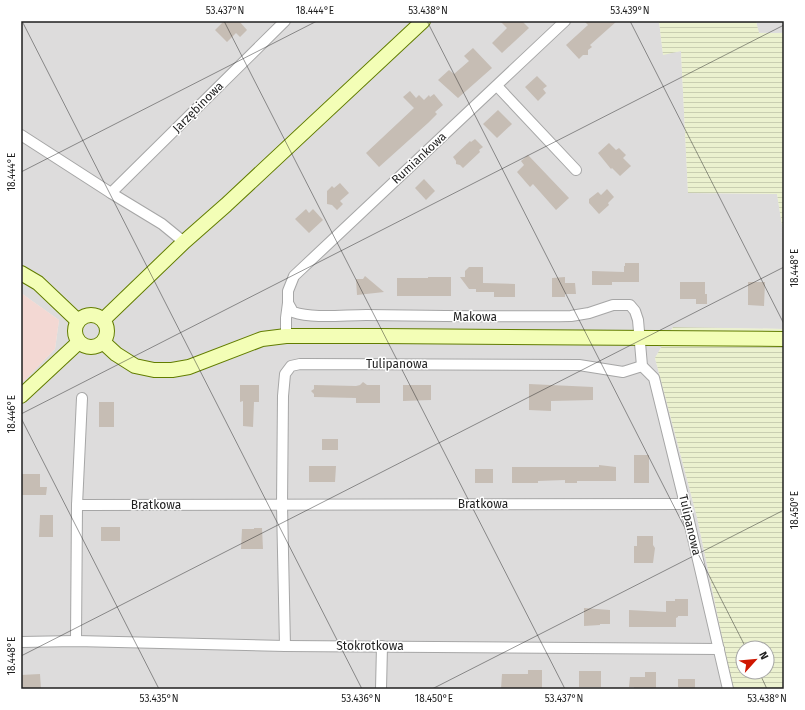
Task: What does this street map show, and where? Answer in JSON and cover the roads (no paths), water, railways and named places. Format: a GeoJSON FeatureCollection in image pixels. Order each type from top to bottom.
{"type":"FeatureCollection","features":[{"type":"Feature","properties":{"kind":"street","name":"Jarzębinowa"},"geometry":{"type":"LineString","coordinates":[[111,193],[285,21]]}},
{"type":"Feature","properties":{"kind":"street"},"geometry":{"type":"LineString","coordinates":[[103,320],[156,271],[184,242],[226,205],[423,21]]}},
{"type":"Feature","properties":{"kind":"street","name":"Rumiankowa"},"geometry":{"type":"LineString","coordinates":[[286,336],[288,291],[294,276],[302,267],[566,21]]}},
{"type":"Feature","properties":{"kind":"street"},"geometry":{"type":"LineString","coordinates":[[497,86],[576,170]]}},
{"type":"Feature","properties":{"kind":"street"},"geometry":{"type":"LineString","coordinates":[[21,135],[162,224],[184,242]]}},
{"type":"Feature","properties":{"kind":"street"},"geometry":{"type":"LineString","coordinates":[[21,273],[38,283],[78,321]]}},
{"type":"Feature","properties":{"kind":"street","name":"Makowa"},"geometry":{"type":"LineString","coordinates":[[288,303],[293,312],[304,316],[349,315],[459,317],[571,316],[589,313],[613,305],[630,305],[635,311],[640,338]]}},
{"type":"Feature","properties":{"kind":"street"},"geometry":{"type":"LineString","coordinates":[[93,314],[103,320],[107,328],[106,338],[103,342],[99,345],[88,347],[79,342],[75,334],[76,324],[82,317],[93,314]]}},
{"type":"Feature","properties":{"kind":"street"},"geometry":{"type":"LineString","coordinates":[[103,342],[116,354],[134,366],[154,370],[172,370],[189,367],[262,339],[286,336],[784,339]]}},
{"type":"Feature","properties":{"kind":"street"},"geometry":{"type":"LineString","coordinates":[[640,338],[642,366]]}},
{"type":"Feature","properties":{"kind":"street"},"geometry":{"type":"LineString","coordinates":[[21,396],[79,342]]}},
{"type":"Feature","properties":{"kind":"street","name":"Tulipanowa"},"geometry":{"type":"LineString","coordinates":[[282,505],[283,396],[285,374],[292,366],[300,364],[579,365],[623,372],[642,366],[654,378],[728,689]]}},
{"type":"Feature","properties":{"kind":"street"},"geometry":{"type":"LineString","coordinates":[[76,641],[77,505],[82,398]]}},
{"type":"Feature","properties":{"kind":"street","name":"Bratkowa"},"geometry":{"type":"LineString","coordinates":[[77,505],[685,504]]}},
{"type":"Feature","properties":{"kind":"street"},"geometry":{"type":"LineString","coordinates":[[282,505],[285,646]]}},
{"type":"Feature","properties":{"kind":"street","name":"Stokrotkowa"},"geometry":{"type":"LineString","coordinates":[[21,642],[76,641],[285,646],[719,649]]}},
{"type":"Feature","properties":{"kind":"street"},"geometry":{"type":"LineString","coordinates":[[382,646],[382,689]]}}]}
